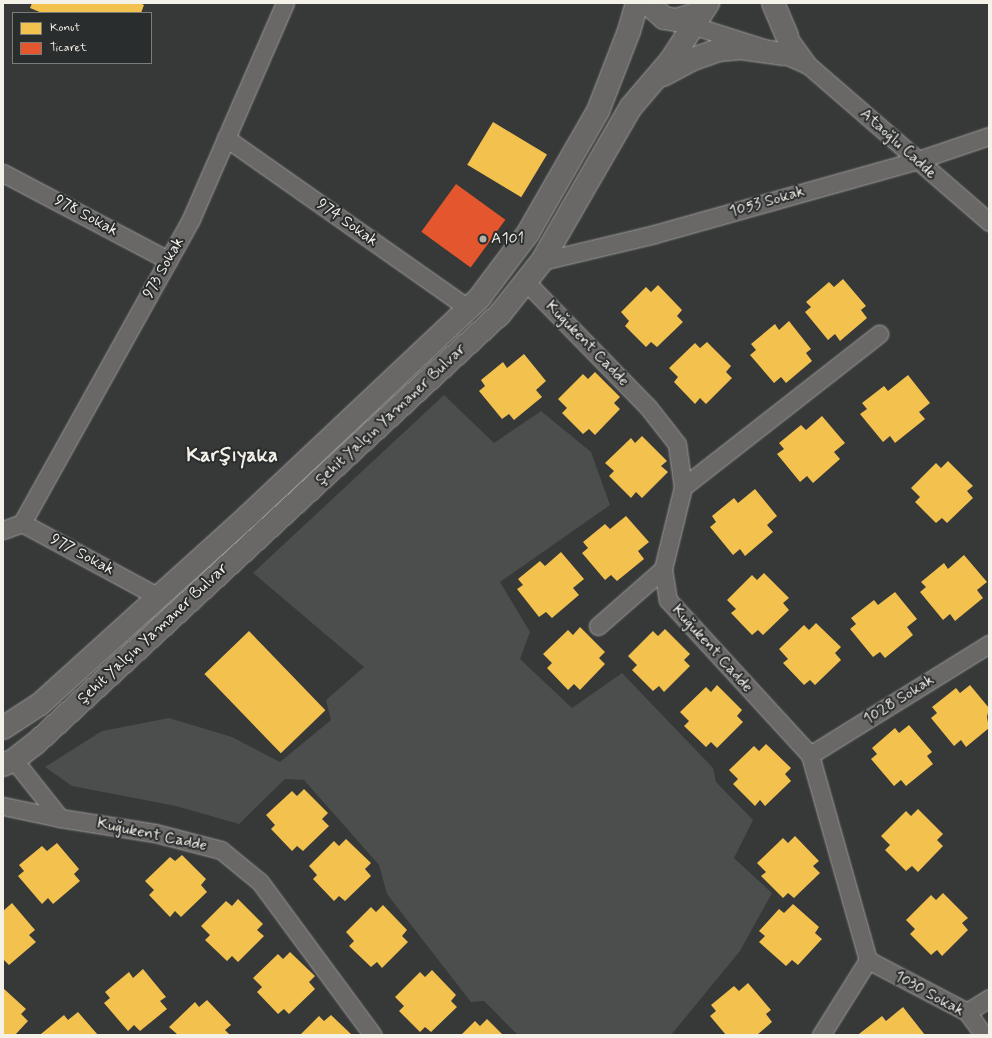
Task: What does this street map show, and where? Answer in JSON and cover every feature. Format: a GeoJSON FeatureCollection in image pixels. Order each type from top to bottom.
{"type":"FeatureCollection","features":[{"type":"Feature","properties":{"kind":"highway"},"geometry":{"type":"LineString","coordinates":[[614,69],[622,3]]}},
{"type":"Feature","properties":{"kind":"highway","name":"Şehit Yalçın Yamaner Bulvar"},"geometry":{"type":"LineString","coordinates":[[3,728],[40,704],[159,597],[480,297],[528,233],[598,111],[637,3]]}},
{"type":"Feature","properties":{"kind":"highway"},"geometry":{"type":"LineString","coordinates":[[647,3],[664,18],[686,23]]}},
{"type":"Feature","properties":{"kind":"highway"},"geometry":{"type":"LineString","coordinates":[[653,80],[693,59],[719,50],[785,45],[772,3]]}},
{"type":"Feature","properties":{"kind":"highway","name":"Şehit Yalçın Yamaner Bulvar"},"geometry":{"type":"LineString","coordinates":[[8,762],[36,743],[494,320],[527,283],[542,261],[631,107],[653,80],[686,23],[708,4]]}},
{"type":"Feature","properties":{"kind":"street","name":"973 Sokak"},"geometry":{"type":"LineString","coordinates":[[22,524],[191,219],[285,3]]}},
{"type":"Feature","properties":{"kind":"street","name":"Ataoğlu Cadde"},"geometry":{"type":"LineString","coordinates":[[764,3],[785,45],[918,160],[940,182],[989,222]]}},
{"type":"Feature","properties":{"kind":"street"},"geometry":{"type":"LineString","coordinates":[[686,23],[785,45]]}},
{"type":"Feature","properties":{"kind":"street","name":"1053 Sokak"},"geometry":{"type":"LineString","coordinates":[[542,261],[655,234],[918,160],[989,136]]}},
{"type":"Feature","properties":{"kind":"street","name":"974 Sokak"},"geometry":{"type":"LineString","coordinates":[[226,138],[468,308]]}},
{"type":"Feature","properties":{"kind":"street","name":"978 Sokak"},"geometry":{"type":"LineString","coordinates":[[3,172],[168,260]]}},
{"type":"Feature","properties":{"kind":"street","name":"Kuğukent Cadde"},"geometry":{"type":"LineString","coordinates":[[527,283],[648,407],[677,444],[683,487],[663,569],[668,600],[810,756],[868,960]]}},
{"type":"Feature","properties":{"kind":"street"},"geometry":{"type":"LineString","coordinates":[[683,487],[879,334]]}},
{"type":"Feature","properties":{"kind":"street"},"geometry":{"type":"LineString","coordinates":[[3,530],[22,524]]}},
{"type":"Feature","properties":{"kind":"street","name":"977 Sokak"},"geometry":{"type":"LineString","coordinates":[[22,524],[159,597]]}},
{"type":"Feature","properties":{"kind":"street"},"geometry":{"type":"LineString","coordinates":[[598,626],[663,569]]}},
{"type":"Feature","properties":{"kind":"street","name":"1028 Sokak"},"geometry":{"type":"LineString","coordinates":[[810,756],[989,644]]}},
{"type":"Feature","properties":{"kind":"street"},"geometry":{"type":"LineString","coordinates":[[8,762],[60,818]]}},
{"type":"Feature","properties":{"kind":"street","name":"Kuğukent Cadde"},"geometry":{"type":"LineString","coordinates":[[3,806],[60,818],[155,833],[221,850],[260,882],[374,1035]]}},
{"type":"Feature","properties":{"kind":"street"},"geometry":{"type":"LineString","coordinates":[[821,1035],[868,960]]}},
{"type":"Feature","properties":{"kind":"street","name":"1030 Sokak"},"geometry":{"type":"LineString","coordinates":[[868,960],[967,1012],[984,1035]]}},
{"type":"Feature","properties":{"kind":"street"},"geometry":{"type":"LineString","coordinates":[[967,1012],[989,998]]}},
{"type":"Feature","properties":{"kind":"shaded area"},"geometry":{"type":"Polygon","coordinates":[[[444,395],[494,443],[541,411],[591,452],[610,505],[500,582],[530,632],[520,659],[572,708],[622,673],[713,768],[716,782],[753,820],[734,858],[772,893],[740,951],[671,1035],[518,1035],[484,1001],[471,1002],[387,894],[379,865],[304,780],[285,779],[239,824],[176,806],[72,786],[45,767],[102,731],[169,718],[232,737],[280,762],[331,720],[326,700],[364,667],[253,573],[444,395]]]}},
{"type":"Feature","properties":{"kind":"building: Konut"},"geometry":{"type":"Polygon","coordinates":[[[32,3],[140,3],[144,5],[141,12],[40,12],[30,8],[32,3]]]}},
{"type":"Feature","properties":{"kind":"building: Konut"},"geometry":{"type":"Polygon","coordinates":[[[493,122],[547,154],[521,197],[467,165],[493,122]]]}},
{"type":"Feature","properties":{"kind":"building: Konut"},"geometry":{"type":"Polygon","coordinates":[[[843,279],[866,306],[861,310],[867,318],[840,341],[835,334],[828,340],[805,312],[811,307],[806,302],[829,282],[834,287],[843,279]]]}},
{"type":"Feature","properties":{"kind":"building: Konut"},"geometry":{"type":"Polygon","coordinates":[[[658,285],[682,310],[677,316],[683,322],[657,347],[651,342],[646,347],[625,326],[629,321],[621,312],[646,287],[651,292],[658,285]]]}},
{"type":"Feature","properties":{"kind":"building: Konut"},"geometry":{"type":"Polygon","coordinates":[[[789,321],[811,349],[806,353],[812,361],[786,383],[781,377],[774,383],[750,355],[756,350],[751,344],[775,324],[779,330],[789,321]]]}},
{"type":"Feature","properties":{"kind":"building: Konut"},"geometry":{"type":"Polygon","coordinates":[[[707,342],[731,366],[726,372],[732,378],[706,404],[700,398],[695,404],[674,382],[678,377],[669,368],[695,343],[700,348],[707,342]]]}},
{"type":"Feature","properties":{"kind":"building: Konut"},"geometry":{"type":"Polygon","coordinates":[[[524,354],[546,381],[536,390],[542,397],[514,420],[509,414],[502,419],[479,391],[485,386],[481,380],[503,362],[507,368],[524,354]]]}},
{"type":"Feature","properties":{"kind":"building: Konut"},"geometry":{"type":"Polygon","coordinates":[[[595,372],[620,397],[614,403],[620,409],[595,435],[589,429],[583,434],[562,413],[567,408],[558,399],[583,374],[588,379],[595,372]]]}},
{"type":"Feature","properties":{"kind":"building: Konut"},"geometry":{"type":"Polygon","coordinates":[[[908,375],[930,403],[919,412],[925,419],[895,443],[890,436],[883,442],[860,414],[867,409],[862,403],[884,386],[888,391],[908,375]]]}},
{"type":"Feature","properties":{"kind":"building: Konut"},"geometry":{"type":"Polygon","coordinates":[[[822,416],[845,443],[834,452],[840,459],[813,483],[807,476],[800,482],[777,454],[784,449],[779,443],[801,425],[806,430],[822,416]]]}},
{"type":"Feature","properties":{"kind":"building: Konut"},"geometry":{"type":"Polygon","coordinates":[[[642,436],[667,461],[661,466],[668,472],[642,498],[636,492],[631,498],[609,476],[614,471],[605,463],[631,438],[635,443],[642,436]]]}},
{"type":"Feature","properties":{"kind":"building: Konut"},"geometry":{"type":"Polygon","coordinates":[[[948,461],[973,486],[967,491],[973,498],[947,523],[942,518],[936,523],[915,502],[920,497],[911,488],[936,463],[941,468],[948,461]]]}},
{"type":"Feature","properties":{"kind":"building: Konut"},"geometry":{"type":"Polygon","coordinates":[[[755,489],[777,516],[767,525],[773,532],[745,556],[740,549],[733,555],[710,527],[716,522],[712,516],[734,498],[738,503],[755,489]]]}},
{"type":"Feature","properties":{"kind":"building: Konut"},"geometry":{"type":"Polygon","coordinates":[[[626,516],[649,542],[638,551],[644,559],[617,581],[611,575],[605,580],[582,553],[588,548],[583,542],[605,524],[610,529],[626,516]]]}},
{"type":"Feature","properties":{"kind":"building: Konut"},"geometry":{"type":"Polygon","coordinates":[[[561,552],[584,579],[573,588],[579,595],[552,618],[546,612],[539,617],[517,589],[523,585],[518,579],[540,561],[545,566],[561,552]]]}},
{"type":"Feature","properties":{"kind":"building: Konut"},"geometry":{"type":"Polygon","coordinates":[[[964,555],[987,582],[977,590],[983,598],[955,621],[950,614],[943,620],[920,592],[926,587],[921,582],[944,563],[948,569],[964,555]]]}},
{"type":"Feature","properties":{"kind":"building: Konut"},"geometry":{"type":"Polygon","coordinates":[[[764,573],[789,598],[783,603],[789,610],[763,635],[758,630],[752,635],[731,613],[736,609],[727,600],[752,575],[757,580],[764,573]]]}},
{"type":"Feature","properties":{"kind":"building: Konut"},"geometry":{"type":"Polygon","coordinates":[[[895,592],[917,619],[907,627],[913,635],[885,658],[880,652],[873,657],[850,629],[856,624],[851,618],[874,600],[878,605],[895,592]]]}},
{"type":"Feature","properties":{"kind":"building: Konut"},"geometry":{"type":"Polygon","coordinates":[[[816,623],[841,647],[835,653],[841,660],[815,685],[810,680],[804,685],[783,663],[788,659],[779,649],[804,625],[809,630],[816,623]]]}},
{"type":"Feature","properties":{"kind":"building: Konut"},"geometry":{"type":"Polygon","coordinates":[[[580,627],[605,652],[599,658],[605,664],[580,690],[574,684],[568,690],[547,668],[552,663],[543,654],[568,630],[573,635],[580,627]]]}},
{"type":"Feature","properties":{"kind":"building: Konut"},"geometry":{"type":"Polygon","coordinates":[[[665,629],[690,654],[684,660],[690,666],[664,692],[659,686],[653,691],[632,670],[637,665],[628,656],[653,631],[658,636],[665,629]]]}},
{"type":"Feature","properties":{"kind":"building: Konut"},"geometry":{"type":"Polygon","coordinates":[[[249,631],[325,710],[281,753],[204,674],[249,631]]]}},
{"type":"Feature","properties":{"kind":"building: Konut"},"geometry":{"type":"Polygon","coordinates":[[[717,685],[742,710],[737,716],[743,722],[717,748],[711,742],[706,747],[684,726],[689,721],[680,712],[706,687],[711,692],[717,685]]]}},
{"type":"Feature","properties":{"kind":"building: Konut"},"geometry":{"type":"Polygon","coordinates":[[[970,685],[989,708],[987,717],[989,728],[966,747],[961,740],[954,746],[931,718],[937,713],[932,707],[956,688],[960,693],[970,685]]]}},
{"type":"Feature","properties":{"kind":"building: Konut"},"geometry":{"type":"Polygon","coordinates":[[[909,725],[932,752],[927,756],[933,764],[906,786],[901,780],[894,786],[871,759],[877,754],[872,748],[895,728],[899,733],[909,725]]]}},
{"type":"Feature","properties":{"kind":"building: Konut"},"geometry":{"type":"Polygon","coordinates":[[[766,744],[791,768],[785,774],[791,781],[765,806],[760,800],[755,806],[733,784],[738,779],[729,770],[754,746],[759,751],[766,744]]]}},
{"type":"Feature","properties":{"kind":"building: Konut"},"geometry":{"type":"Polygon","coordinates":[[[304,789],[328,813],[322,819],[329,826],[303,851],[297,846],[292,851],[271,829],[275,825],[266,815],[292,791],[297,796],[304,789]]]}},
{"type":"Feature","properties":{"kind":"building: Konut"},"geometry":{"type":"Polygon","coordinates":[[[918,809],[943,834],[937,840],[943,846],[918,872],[912,866],[906,871],[885,850],[890,845],[881,836],[906,811],[911,816],[918,809]]]}},
{"type":"Feature","properties":{"kind":"building: Konut"},"geometry":{"type":"Polygon","coordinates":[[[795,836],[819,861],[813,866],[820,873],[794,898],[788,893],[783,898],[761,876],[766,872],[757,863],[783,838],[788,843],[795,836]]]}},
{"type":"Feature","properties":{"kind":"building: Konut"},"geometry":{"type":"Polygon","coordinates":[[[346,839],[371,863],[365,869],[371,876],[345,901],[339,896],[334,901],[313,879],[317,875],[309,866],[334,841],[339,846],[346,839]]]}},
{"type":"Feature","properties":{"kind":"building: Konut"},"geometry":{"type":"Polygon","coordinates":[[[57,843],[79,869],[74,874],[80,881],[53,904],[48,898],[42,904],[18,876],[24,871],[19,865],[42,846],[47,851],[57,843]]]}},
{"type":"Feature","properties":{"kind":"building: Konut"},"geometry":{"type":"Polygon","coordinates":[[[182,855],[206,879],[201,885],[207,892],[181,917],[175,911],[170,917],[149,895],[154,890],[145,881],[170,857],[175,861],[182,855]]]}},
{"type":"Feature","properties":{"kind":"building: Konut"},"geometry":{"type":"Polygon","coordinates":[[[943,893],[968,918],[962,923],[968,930],[942,956],[937,950],[931,955],[910,934],[915,929],[906,920],[931,895],[936,900],[943,893]]]}},
{"type":"Feature","properties":{"kind":"building: Konut"},"geometry":{"type":"Polygon","coordinates":[[[238,899],[263,924],[257,930],[264,936],[238,962],[232,956],[227,961],[205,940],[210,935],[201,926],[226,901],[232,906],[238,899]]]}},
{"type":"Feature","properties":{"kind":"building: Konut"},"geometry":{"type":"Polygon","coordinates":[[[12,903],[35,930],[29,935],[36,942],[9,965],[3,959],[3,911],[12,903]]]}},
{"type":"Feature","properties":{"kind":"building: Konut"},"geometry":{"type":"Polygon","coordinates":[[[793,904],[819,927],[815,933],[822,939],[798,965],[792,960],[786,966],[759,942],[765,936],[759,931],[779,909],[784,913],[793,904]]]}},
{"type":"Feature","properties":{"kind":"building: Konut"},"geometry":{"type":"Polygon","coordinates":[[[383,905],[407,930],[402,936],[408,942],[382,968],[377,962],[371,967],[349,946],[354,941],[346,932],[371,907],[376,912],[383,905]]]}},
{"type":"Feature","properties":{"kind":"building: Konut"},"geometry":{"type":"Polygon","coordinates":[[[290,952],[315,976],[309,982],[315,989],[289,1014],[284,1009],[278,1014],[257,992],[262,987],[253,978],[278,954],[283,959],[290,952]]]}},
{"type":"Feature","properties":{"kind":"building: Konut"},"geometry":{"type":"Polygon","coordinates":[[[143,969],[166,997],[160,1001],[167,1009],[140,1031],[134,1025],[128,1031],[104,1003],[110,998],[105,992],[129,972],[133,978],[143,969]]]}},
{"type":"Feature","properties":{"kind":"building: Konut"},"geometry":{"type":"Polygon","coordinates":[[[432,970],[456,995],[451,1001],[457,1007],[431,1032],[425,1027],[420,1032],[399,1011],[404,1006],[395,997],[420,972],[425,977],[432,970]]]}},
{"type":"Feature","properties":{"kind":"building: Konut"},"geometry":{"type":"Polygon","coordinates":[[[748,983],[771,1010],[766,1014],[772,1022],[757,1035],[726,1035],[710,1016],[716,1011],[711,1005],[734,986],[739,991],[748,983]]]}},
{"type":"Feature","properties":{"kind":"building: Konut"},"geometry":{"type":"Polygon","coordinates":[[[3,988],[26,1009],[21,1014],[28,1021],[15,1035],[3,1035],[3,988]]]}},
{"type":"Feature","properties":{"kind":"building: Konut"},"geometry":{"type":"Polygon","coordinates":[[[207,1000],[231,1025],[225,1030],[230,1035],[178,1035],[169,1027],[195,1002],[199,1007],[207,1000]]]}},
{"type":"Feature","properties":{"kind":"building: Konut"},"geometry":{"type":"Polygon","coordinates":[[[903,1007],[925,1035],[859,1034],[882,1016],[886,1021],[903,1007]]]}},
{"type":"Feature","properties":{"kind":"building: Konut"},"geometry":{"type":"Polygon","coordinates":[[[78,1012],[98,1035],[41,1034],[64,1015],[68,1020],[78,1012]]]}},
{"type":"Feature","properties":{"kind":"building: Konut"},"geometry":{"type":"Polygon","coordinates":[[[331,1015],[352,1035],[300,1035],[319,1016],[324,1021],[331,1015]]]}},
{"type":"Feature","properties":{"kind":"building: Konut"},"geometry":{"type":"Polygon","coordinates":[[[487,1019],[503,1035],[461,1035],[475,1021],[480,1026],[487,1019]]]}},
{"type":"Feature","properties":{"kind":"building: Ticaret"},"geometry":{"type":"Polygon","coordinates":[[[456,184],[505,220],[471,268],[421,232],[456,184]]]}},
{"type":"Feature","properties":{"kind":"place","name":"A101"},"geometry":{"type":"Point","coordinates":[483,239]}},
{"type":"Feature","properties":{"kind":"district","name":"Karşıyaka"},"geometry":{"type":"Point","coordinates":[232,455]}}]}
